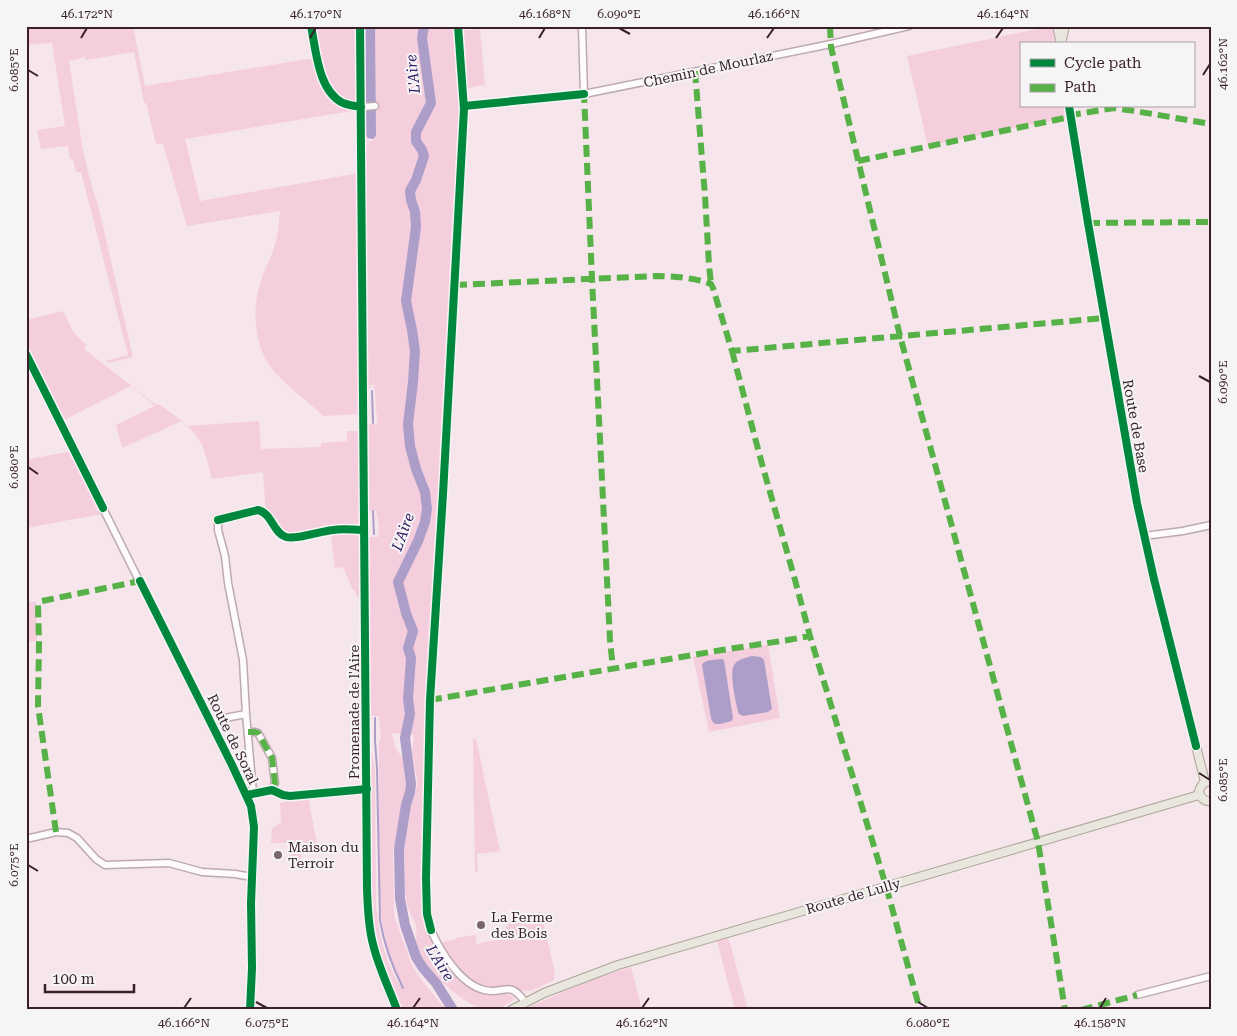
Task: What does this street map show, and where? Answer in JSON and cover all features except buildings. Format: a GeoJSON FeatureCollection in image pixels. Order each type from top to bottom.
{"type":"FeatureCollection","features":[{"type":"Feature","properties":{"kind":"main road"},"geometry":{"type":"LineString","coordinates":[[1058,26],[1061,42]]}},
{"type":"Feature","properties":{"kind":"main road"},"geometry":{"type":"LineString","coordinates":[[1061,42],[1064,26]]}},
{"type":"Feature","properties":{"kind":"main road","name":"Route de Base"},"geometry":{"type":"LineString","coordinates":[[1070,108],[1093,251],[1144,536],[1208,782]]}},
{"type":"Feature","properties":{"kind":"main road"},"geometry":{"type":"LineString","coordinates":[[1208,782],[1200,787],[1200,794],[1201,798],[1211,801]]}},
{"type":"Feature","properties":{"kind":"main road","name":"Route de Lully"},"geometry":{"type":"LineString","coordinates":[[511,1009],[550,990],[618,965],[1200,794]]}},
{"type":"Feature","properties":{"kind":"street","name":"Chemin de Mourlaz"},"geometry":{"type":"LineString","coordinates":[[582,26],[584,94],[831,44],[909,26]]}},
{"type":"Feature","properties":{"kind":"street"},"geometry":{"type":"LineString","coordinates":[[363,107],[375,106]]}},
{"type":"Feature","properties":{"kind":"street","name":"Route de Soral"},"geometry":{"type":"LineString","coordinates":[[26,354],[209,721],[250,794],[254,827],[251,903],[253,953],[250,1010]]}},
{"type":"Feature","properties":{"kind":"street","name":"Promenade de l'Aire"},"geometry":{"type":"LineString","coordinates":[[246,714],[243,660],[228,584],[225,556],[218,530],[218,520],[258,510],[266,514],[281,534],[289,537],[334,530],[364,530],[367,890],[373,944],[397,1010]]}},
{"type":"Feature","properties":{"kind":"street"},"geometry":{"type":"LineString","coordinates":[[1144,536],[1211,526]]}},
{"type":"Feature","properties":{"kind":"street"},"geometry":{"type":"LineString","coordinates":[[209,721],[246,714],[250,794],[272,790],[290,796],[367,789]]}},
{"type":"Feature","properties":{"kind":"street"},"geometry":{"type":"LineString","coordinates":[[248,732],[258,733],[272,758],[275,783],[272,790]]}},
{"type":"Feature","properties":{"kind":"street"},"geometry":{"type":"LineString","coordinates":[[26,839],[60,832],[73,835],[96,859],[105,865],[169,863],[202,872],[252,877]]}},
{"type":"Feature","properties":{"kind":"street"},"geometry":{"type":"LineString","coordinates":[[431,930],[450,964],[470,983],[486,991],[511,989],[520,995],[525,1002]]}},
{"type":"Feature","properties":{"kind":"street"},"geometry":{"type":"LineString","coordinates":[[1137,995],[1211,976]]}},
{"type":"Feature","properties":{"kind":"shaded area"},"geometry":{"type":"Polygon","coordinates":[[[26,26],[133,26],[145,86],[314,58],[326,92],[338,103],[357,110],[185,139],[200,201],[360,173],[362,414],[323,416],[282,380],[270,366],[261,348],[255,316],[257,294],[275,243],[280,211],[187,226],[163,144],[156,144],[146,103],[144,103],[134,52],[86,60],[85,57],[69,61],[82,145],[100,213],[133,357],[108,363],[106,361],[128,355],[81,172],[76,172],[73,159],[70,159],[68,146],[41,149],[37,130],[65,126],[52,43],[26,45],[26,26]]]}},
{"type":"Feature","properties":{"kind":"shaded area"},"geometry":{"type":"Polygon","coordinates":[[[315,26],[365,26],[365,107],[354,105],[354,102],[336,92],[329,82],[321,60],[315,26]]]}},
{"type":"Feature","properties":{"kind":"shaded area"},"geometry":{"type":"Polygon","coordinates":[[[375,26],[458,26],[458,31],[480,29],[485,85],[462,89],[464,109],[430,700],[426,906],[431,930],[428,932],[441,956],[451,968],[482,992],[508,994],[515,999],[495,1010],[474,1005],[450,989],[429,968],[417,948],[416,926],[405,896],[404,855],[404,842],[409,813],[417,786],[412,752],[414,735],[392,733],[395,747],[403,759],[406,786],[393,851],[394,916],[413,968],[446,1010],[398,1010],[396,1001],[399,998],[388,981],[376,949],[369,908],[368,741],[371,740],[375,768],[377,916],[387,959],[402,988],[404,987],[395,969],[384,935],[380,900],[379,740],[381,740],[379,716],[371,716],[370,731],[368,731],[366,535],[378,537],[379,528],[376,510],[369,511],[369,525],[368,527],[366,525],[365,422],[377,424],[373,386],[377,385],[368,385],[371,386],[368,394],[365,393],[363,111],[367,114],[367,135],[369,140],[366,141],[374,141],[372,140],[374,135],[373,114],[377,110],[377,102],[374,102],[375,26]]]}},
{"type":"Feature","properties":{"kind":"shaded area"},"geometry":{"type":"Polygon","coordinates":[[[1052,26],[1055,42],[1020,42],[1020,108],[1064,108],[1065,118],[928,146],[907,56],[1052,26]]]}},
{"type":"Feature","properties":{"kind":"shaded area"},"geometry":{"type":"Polygon","coordinates":[[[63,311],[74,333],[86,345],[84,349],[156,405],[159,404],[182,421],[122,448],[116,425],[155,406],[131,386],[64,420],[53,399],[54,396],[51,395],[26,344],[26,320],[63,311]]]}},
{"type":"Feature","properties":{"kind":"shaded area"},"geometry":{"type":"Polygon","coordinates":[[[259,421],[261,449],[321,447],[321,443],[347,441],[347,431],[362,431],[363,606],[353,590],[343,567],[335,568],[330,529],[290,535],[283,532],[267,513],[263,472],[212,479],[201,444],[187,426],[259,421]]]}},
{"type":"Feature","properties":{"kind":"shaded area"},"geometry":{"type":"Polygon","coordinates":[[[71,451],[102,514],[26,528],[26,460],[71,451]]]}},
{"type":"Feature","properties":{"kind":"shaded area"},"geometry":{"type":"Polygon","coordinates":[[[36,601],[37,641],[26,642],[26,603],[36,601]]]}},
{"type":"Feature","properties":{"kind":"shaded area"},"geometry":{"type":"Polygon","coordinates":[[[768,645],[780,718],[709,732],[693,657],[768,645]]]}},
{"type":"Feature","properties":{"kind":"shaded area"},"geometry":{"type":"Polygon","coordinates":[[[752,656],[761,657],[764,660],[772,709],[768,712],[743,716],[739,714],[736,704],[732,675],[734,665],[738,661],[752,656]]]}},
{"type":"Feature","properties":{"kind":"shaded area"},"geometry":{"type":"Polygon","coordinates":[[[724,660],[733,718],[732,721],[715,724],[711,718],[702,665],[708,661],[724,660]]]}},
{"type":"Feature","properties":{"kind":"shaded area"},"geometry":{"type":"Polygon","coordinates":[[[473,739],[476,739],[500,851],[477,854],[478,872],[475,872],[473,739]]]}},
{"type":"Feature","properties":{"kind":"shaded area"},"geometry":{"type":"Polygon","coordinates":[[[308,796],[317,845],[302,852],[300,867],[291,867],[290,843],[271,843],[272,828],[281,823],[280,803],[308,796]]]}},
{"type":"Feature","properties":{"kind":"shaded area"},"geometry":{"type":"Polygon","coordinates":[[[541,912],[555,973],[554,980],[532,990],[523,991],[510,986],[487,988],[480,986],[460,970],[440,943],[476,935],[476,944],[501,939],[501,930],[505,929],[512,919],[541,912]]]}},
{"type":"Feature","properties":{"kind":"shaded area"},"geometry":{"type":"Polygon","coordinates":[[[726,938],[729,940],[748,1010],[735,1010],[717,941],[726,938]]]}},
{"type":"Feature","properties":{"kind":"shaded area"},"geometry":{"type":"Polygon","coordinates":[[[631,967],[642,1010],[522,1010],[588,981],[631,967]]]}},
{"type":"Feature","properties":{"kind":"waterway"},"geometry":{"type":"LineString","coordinates":[[370,26],[371,134]]}},
{"type":"Feature","properties":{"kind":"waterway","name":"L'Aire"},"geometry":{"type":"LineString","coordinates":[[424,26],[422,38],[431,103],[416,132],[416,141],[424,156],[410,191],[416,227],[406,301],[415,351],[408,424],[410,446],[425,492],[427,509],[425,522],[418,541],[398,582],[413,631],[408,648],[411,658],[408,699],[410,714],[405,738],[411,784],[399,849],[400,899],[405,925],[416,957],[436,983],[453,1010]]}},
{"type":"Feature","properties":{"kind":"waterway"},"geometry":{"type":"LineString","coordinates":[[372,391],[373,423]]}},
{"type":"Feature","properties":{"kind":"waterway"},"geometry":{"type":"LineString","coordinates":[[373,511],[374,534]]}},
{"type":"Feature","properties":{"kind":"waterway"},"geometry":{"type":"LineString","coordinates":[[375,718],[380,920],[389,955],[403,988]]}},
{"type":"Feature","properties":{"kind":"marked path"},"geometry":{"type":"LineString","coordinates":[[830,26],[831,47],[900,336],[1038,842],[1065,1010]]}},
{"type":"Feature","properties":{"kind":"marked path"},"geometry":{"type":"LineString","coordinates":[[695,71],[711,284]]}},
{"type":"Feature","properties":{"kind":"marked path"},"geometry":{"type":"LineString","coordinates":[[581,94],[584,94],[610,640],[613,669]]}},
{"type":"Feature","properties":{"kind":"marked path"},"geometry":{"type":"LineString","coordinates":[[858,161],[1065,118],[1071,115],[1114,108],[1211,124]]}},
{"type":"Feature","properties":{"kind":"marked path"},"geometry":{"type":"LineString","coordinates":[[1088,223],[1211,222]]}},
{"type":"Feature","properties":{"kind":"marked path"},"geometry":{"type":"LineString","coordinates":[[455,285],[656,276],[698,280],[711,284],[713,288],[732,351],[1105,318]]}},
{"type":"Feature","properties":{"kind":"marked path"},"geometry":{"type":"LineString","coordinates":[[732,351],[810,636],[886,886],[920,1010]]}},
{"type":"Feature","properties":{"kind":"marked path"},"geometry":{"type":"LineString","coordinates":[[56,832],[38,706],[38,605],[42,601],[140,581]]}},
{"type":"Feature","properties":{"kind":"marked path"},"geometry":{"type":"LineString","coordinates":[[430,700],[810,636]]}},
{"type":"Feature","properties":{"kind":"marked path"},"geometry":{"type":"LineString","coordinates":[[248,732],[258,733],[272,758],[275,783],[272,790]]}},
{"type":"Feature","properties":{"kind":"marked path"},"geometry":{"type":"LineString","coordinates":[[1081,1010],[1137,995]]}},
{"type":"Feature","properties":{"kind":"cycle path"},"geometry":{"type":"LineString","coordinates":[[311,26],[317,58],[323,80],[328,89],[343,103],[361,107]]}},
{"type":"Feature","properties":{"kind":"cycle path"},"geometry":{"type":"LineString","coordinates":[[360,26],[367,890],[369,924],[373,944],[397,1010]]}},
{"type":"Feature","properties":{"kind":"cycle path"},"geometry":{"type":"LineString","coordinates":[[431,930],[427,914],[426,879],[430,700],[464,109],[458,26]]}},
{"type":"Feature","properties":{"kind":"cycle path"},"geometry":{"type":"LineString","coordinates":[[464,106],[584,94]]}},
{"type":"Feature","properties":{"kind":"cycle path"},"geometry":{"type":"LineString","coordinates":[[1069,108],[1137,503],[1196,746]]}},
{"type":"Feature","properties":{"kind":"cycle path"},"geometry":{"type":"LineString","coordinates":[[26,354],[103,508]]}},
{"type":"Feature","properties":{"kind":"cycle path"},"geometry":{"type":"LineString","coordinates":[[218,520],[258,510],[266,515],[278,532],[290,538],[337,529],[364,530]]}},
{"type":"Feature","properties":{"kind":"cycle path"},"geometry":{"type":"LineString","coordinates":[[140,581],[251,806],[254,827],[250,1010]]}},
{"type":"Feature","properties":{"kind":"cycle path"},"geometry":{"type":"LineString","coordinates":[[247,795],[272,790],[290,796],[367,789]]}},
{"type":"Feature","properties":{"kind":"place","name":"Maison du Terroir"},"geometry":{"type":"Point","coordinates":[278,855]}},
{"type":"Feature","properties":{"kind":"place","name":"La Ferme des Bois"},"geometry":{"type":"Point","coordinates":[481,925]}}]}
